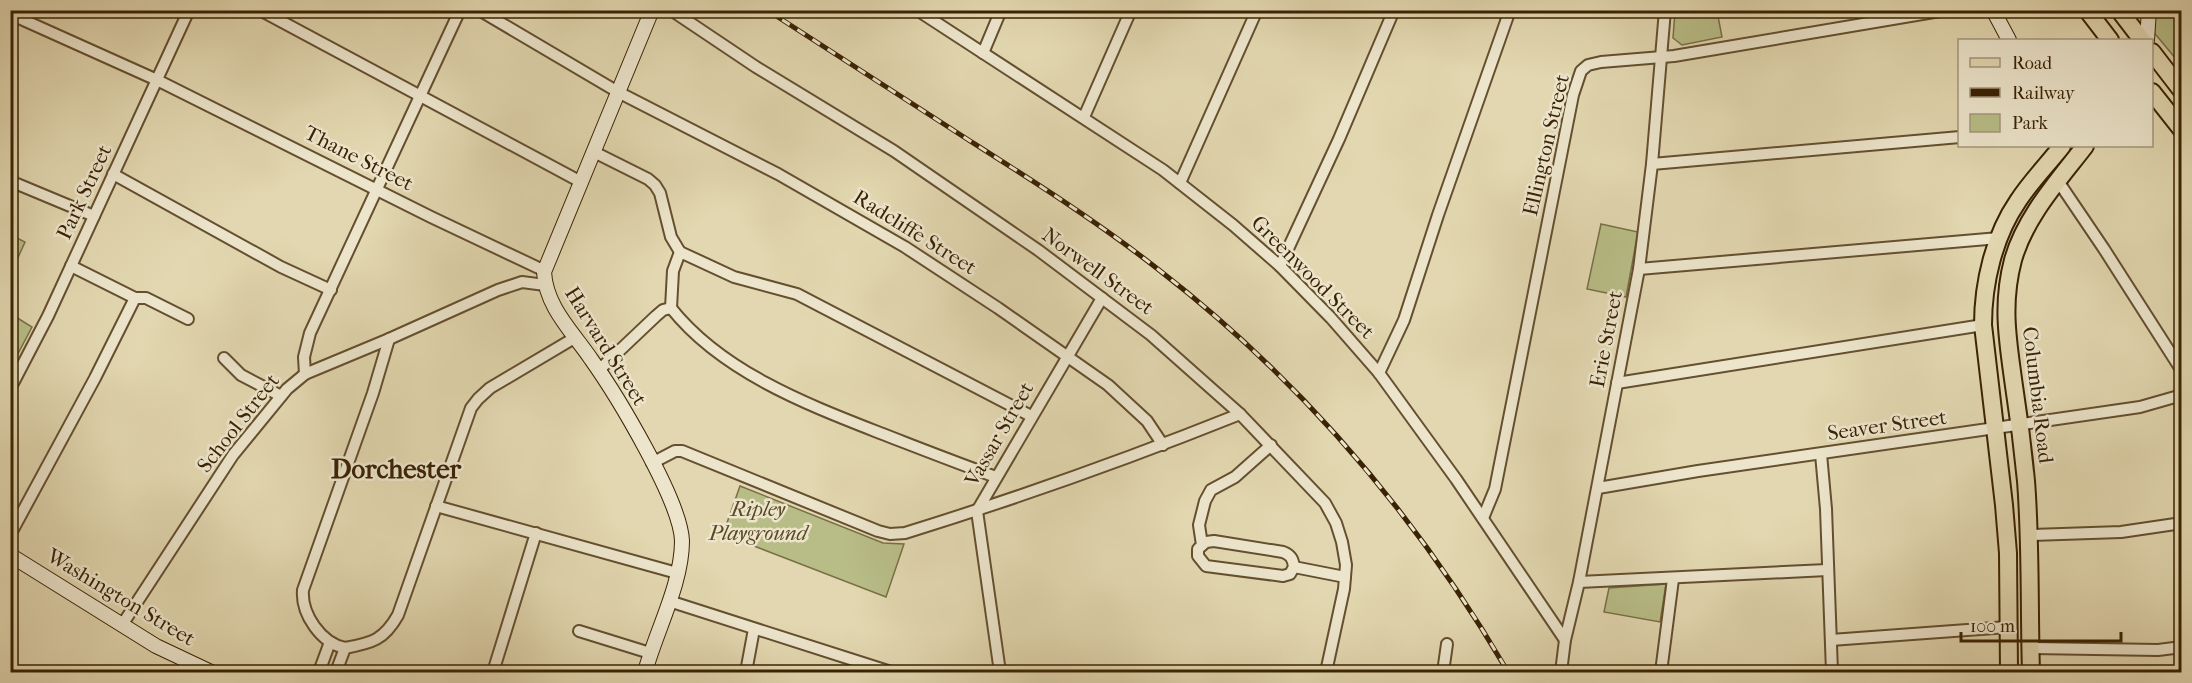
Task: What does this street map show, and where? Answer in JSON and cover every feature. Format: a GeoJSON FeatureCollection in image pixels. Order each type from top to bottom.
{"type":"FeatureCollection","features":[{"type":"Feature","properties":{"kind":"main road","name":"Harvard Street"},"geometry":{"type":"LineString","coordinates":[[645,672],[677,573],[682,541],[679,523],[674,507],[652,463],[599,370],[553,306],[545,278],[581,182],[652,10]]}},
{"type":"Feature","properties":{"kind":"main road"},"geometry":{"type":"LineString","coordinates":[[1994,10],[2008,39]]}},
{"type":"Feature","properties":{"kind":"main road"},"geometry":{"type":"LineString","coordinates":[[2087,10],[2109,39]]}},
{"type":"Feature","properties":{"kind":"main road"},"geometry":{"type":"LineString","coordinates":[[2119,10],[2141,39]]}},
{"type":"Feature","properties":{"kind":"main road"},"geometry":{"type":"LineString","coordinates":[[2147,39],[2149,10]]}},
{"type":"Feature","properties":{"kind":"main road"},"geometry":{"type":"LineString","coordinates":[[2153,55],[2181,91]]}},
{"type":"Feature","properties":{"kind":"main road"},"geometry":{"type":"LineString","coordinates":[[2153,95],[2181,130]]}},
{"type":"Feature","properties":{"kind":"main road"},"geometry":{"type":"LineString","coordinates":[[2009,672],[2004,505],[1983,325],[1983,302],[1999,238],[2019,199],[2060,147]]}},
{"type":"Feature","properties":{"kind":"main road","name":"Columbia Road"},"geometry":{"type":"LineString","coordinates":[[2031,672],[2029,535],[2020,424],[2005,326],[2006,287],[2021,238],[2038,209],[2084,147]]}},
{"type":"Feature","properties":{"kind":"main road","name":"Washington Street"},"geometry":{"type":"LineString","coordinates":[[10,555],[156,646],[211,672]]}},
{"type":"Feature","properties":{"kind":"street","name":"Park Street"},"geometry":{"type":"LineString","coordinates":[[10,389],[71,266],[189,10]]}},
{"type":"Feature","properties":{"kind":"street"},"geometry":{"type":"LineString","coordinates":[[260,10],[581,182]]}},
{"type":"Feature","properties":{"kind":"street"},"geometry":{"type":"LineString","coordinates":[[305,374],[304,357],[310,333],[460,10]]}},
{"type":"Feature","properties":{"kind":"street","name":"Radcliffe Street"},"geometry":{"type":"LineString","coordinates":[[479,10],[618,92],[778,174],[938,267],[1108,385],[1136,410],[1163,445]]}},
{"type":"Feature","properties":{"kind":"street","name":"Norwell Street"},"geometry":{"type":"LineString","coordinates":[[671,10],[756,67],[894,151],[1011,231],[1151,335],[1240,414],[1271,445],[1325,503],[1336,523],[1342,542],[1346,565],[1343,595],[1326,672]]}},
{"type":"Feature","properties":{"kind":"street","name":"Greenwood Street"},"geometry":{"type":"LineString","coordinates":[[917,10],[1084,117],[1180,183],[1280,266],[1331,318],[1379,373],[1432,444],[1565,640]]}},
{"type":"Feature","properties":{"kind":"street"},"geometry":{"type":"LineString","coordinates":[[983,53],[1001,10]]}},
{"type":"Feature","properties":{"kind":"street"},"geometry":{"type":"LineString","coordinates":[[1084,117],[1131,10]]}},
{"type":"Feature","properties":{"kind":"street"},"geometry":{"type":"LineString","coordinates":[[1180,183],[1257,10]]}},
{"type":"Feature","properties":{"kind":"street"},"geometry":{"type":"LineString","coordinates":[[1280,266],[1339,139],[1394,10]]}},
{"type":"Feature","properties":{"kind":"street"},"geometry":{"type":"LineString","coordinates":[[1379,373],[1404,320],[1445,193],[1510,10]]}},
{"type":"Feature","properties":{"kind":"street","name":"Erie Street"},"geometry":{"type":"LineString","coordinates":[[1561,672],[1565,640],[1598,488],[1639,269],[1652,164],[1665,10]]}},
{"type":"Feature","properties":{"kind":"street","name":"Ellington Street"},"geometry":{"type":"LineString","coordinates":[[1483,518],[1495,489],[1577,80],[1581,70],[1588,65],[1601,62],[1662,58],[1946,10]]}},
{"type":"Feature","properties":{"kind":"street","name":"Thane Street"},"geometry":{"type":"LineString","coordinates":[[10,14],[157,80],[378,189],[545,278]]}},
{"type":"Feature","properties":{"kind":"street"},"geometry":{"type":"LineString","coordinates":[[1652,164],[1958,136]]}},
{"type":"Feature","properties":{"kind":"street"},"geometry":{"type":"LineString","coordinates":[[594,152],[648,179],[655,185],[660,193],[671,237],[680,252],[734,277],[797,294],[1031,416]]}},
{"type":"Feature","properties":{"kind":"street"},"geometry":{"type":"LineString","coordinates":[[113,174],[281,267],[331,290]]}},
{"type":"Feature","properties":{"kind":"street"},"geometry":{"type":"LineString","coordinates":[[10,181],[94,216]]}},
{"type":"Feature","properties":{"kind":"street"},"geometry":{"type":"LineString","coordinates":[[2058,181],[2181,370]]}},
{"type":"Feature","properties":{"kind":"street"},"geometry":{"type":"LineString","coordinates":[[1639,269],[1999,238]]}},
{"type":"Feature","properties":{"kind":"street"},"geometry":{"type":"LineString","coordinates":[[680,252],[673,271],[671,308],[689,328],[719,352],[763,381],[790,395],[996,477]]}},
{"type":"Feature","properties":{"kind":"street"},"geometry":{"type":"LineString","coordinates":[[71,266],[135,298],[146,298],[188,319]]}},
{"type":"Feature","properties":{"kind":"street","name":"School Street"},"geometry":{"type":"LineString","coordinates":[[122,625],[233,455],[281,396],[305,374],[498,290],[522,282],[545,278]]}},
{"type":"Feature","properties":{"kind":"street"},"geometry":{"type":"LineString","coordinates":[[10,535],[95,378],[135,298]]}},
{"type":"Feature","properties":{"kind":"street","name":"Vassar Street"},"geometry":{"type":"LineString","coordinates":[[1000,672],[977,511],[1102,298]]}},
{"type":"Feature","properties":{"kind":"street"},"geometry":{"type":"LineString","coordinates":[[599,370],[656,316],[671,308]]}},
{"type":"Feature","properties":{"kind":"street"},"geometry":{"type":"LineString","coordinates":[[1617,383],[1983,325]]}},
{"type":"Feature","properties":{"kind":"street"},"geometry":{"type":"LineString","coordinates":[[389,339],[373,393],[303,590],[302,600],[314,624],[330,642],[345,648],[366,644],[384,636],[398,615],[466,419],[478,399],[490,388],[576,337]]}},
{"type":"Feature","properties":{"kind":"street"},"geometry":{"type":"LineString","coordinates":[[224,358],[241,375],[281,396]]}},
{"type":"Feature","properties":{"kind":"street","name":"Seaver Street"},"geometry":{"type":"LineString","coordinates":[[1598,488],[2140,407],[2181,395]]}},
{"type":"Feature","properties":{"kind":"street"},"geometry":{"type":"LineString","coordinates":[[652,463],[675,451],[682,451],[878,531],[890,534],[905,533],[977,511],[1163,445],[1240,414]]}},
{"type":"Feature","properties":{"kind":"street"},"geometry":{"type":"LineString","coordinates":[[1203,545],[1199,525],[1205,501],[1211,490],[1235,477],[1271,445]]}},
{"type":"Feature","properties":{"kind":"street"},"geometry":{"type":"LineString","coordinates":[[1821,454],[1832,672]]}},
{"type":"Feature","properties":{"kind":"street"},"geometry":{"type":"LineString","coordinates":[[436,506],[677,573]]}},
{"type":"Feature","properties":{"kind":"street"},"geometry":{"type":"LineString","coordinates":[[2029,535],[2121,532],[2181,523]]}},
{"type":"Feature","properties":{"kind":"street"},"geometry":{"type":"LineString","coordinates":[[493,672],[536,533]]}},
{"type":"Feature","properties":{"kind":"street"},"geometry":{"type":"LineString","coordinates":[[1206,542],[1214,542],[1283,552],[1293,560],[1294,567],[1290,574],[1283,576],[1206,566],[1198,556],[1198,549],[1206,542]]}},
{"type":"Feature","properties":{"kind":"street"},"geometry":{"type":"LineString","coordinates":[[1294,567],[1345,577]]}},
{"type":"Feature","properties":{"kind":"street"},"geometry":{"type":"LineString","coordinates":[[1579,582],[1827,570]]}},
{"type":"Feature","properties":{"kind":"street"},"geometry":{"type":"LineString","coordinates":[[1661,672],[1673,579]]}},
{"type":"Feature","properties":{"kind":"street"},"geometry":{"type":"LineString","coordinates":[[669,601],[891,672]]}},
{"type":"Feature","properties":{"kind":"street"},"geometry":{"type":"LineString","coordinates":[[1831,640],[2008,627]]}},
{"type":"Feature","properties":{"kind":"street"},"geometry":{"type":"LineString","coordinates":[[746,672],[754,629]]}},
{"type":"Feature","properties":{"kind":"street"},"geometry":{"type":"LineString","coordinates":[[579,631],[650,653]]}},
{"type":"Feature","properties":{"kind":"street"},"geometry":{"type":"LineString","coordinates":[[319,672],[330,642]]}},
{"type":"Feature","properties":{"kind":"street"},"geometry":{"type":"LineString","coordinates":[[1443,672],[1447,644]]}},
{"type":"Feature","properties":{"kind":"street"},"geometry":{"type":"LineString","coordinates":[[2030,648],[2158,650],[2181,647]]}},
{"type":"Feature","properties":{"kind":"street"},"geometry":{"type":"LineString","coordinates":[[336,672],[345,648]]}},
{"type":"Feature","properties":{"kind":"green space"},"geometry":{"type":"Polygon","coordinates":[[[1675,11],[1717,11],[1722,37],[1682,45],[1673,38],[1675,11]]]}},
{"type":"Feature","properties":{"kind":"green space"},"geometry":{"type":"Polygon","coordinates":[[[2136,11],[2181,11],[2181,65],[2136,11]]]}},
{"type":"Feature","properties":{"kind":"green space"},"geometry":{"type":"Polygon","coordinates":[[[1601,224],[1638,232],[1626,297],[1587,289],[1601,224]]]}},
{"type":"Feature","properties":{"kind":"green space"},"geometry":{"type":"Polygon","coordinates":[[[11,235],[25,242],[11,273],[11,235]]]}},
{"type":"Feature","properties":{"kind":"green space"},"geometry":{"type":"Polygon","coordinates":[[[11,314],[32,327],[11,367],[11,314]]]}},
{"type":"Feature","properties":{"kind":"green space","name":"Ripley Playground"},"geometry":{"type":"Polygon","coordinates":[[[740,486],[883,543],[904,544],[886,597],[723,534],[740,486]]]}},
{"type":"Feature","properties":{"kind":"green space"},"geometry":{"type":"Polygon","coordinates":[[[1666,584],[1660,622],[1604,612],[1609,588],[1666,584]]]}},
{"type":"Feature","properties":{"kind":"railway"},"geometry":{"type":"LineString","coordinates":[[767,10],[1089,219],[1136,252],[1211,313],[1261,358],[1353,454],[1435,560],[1473,615],[1508,672]]}},
{"type":"Feature","properties":{"kind":"district","name":"Dorchester"},"geometry":{"type":"Point","coordinates":[396,469]}}]}
